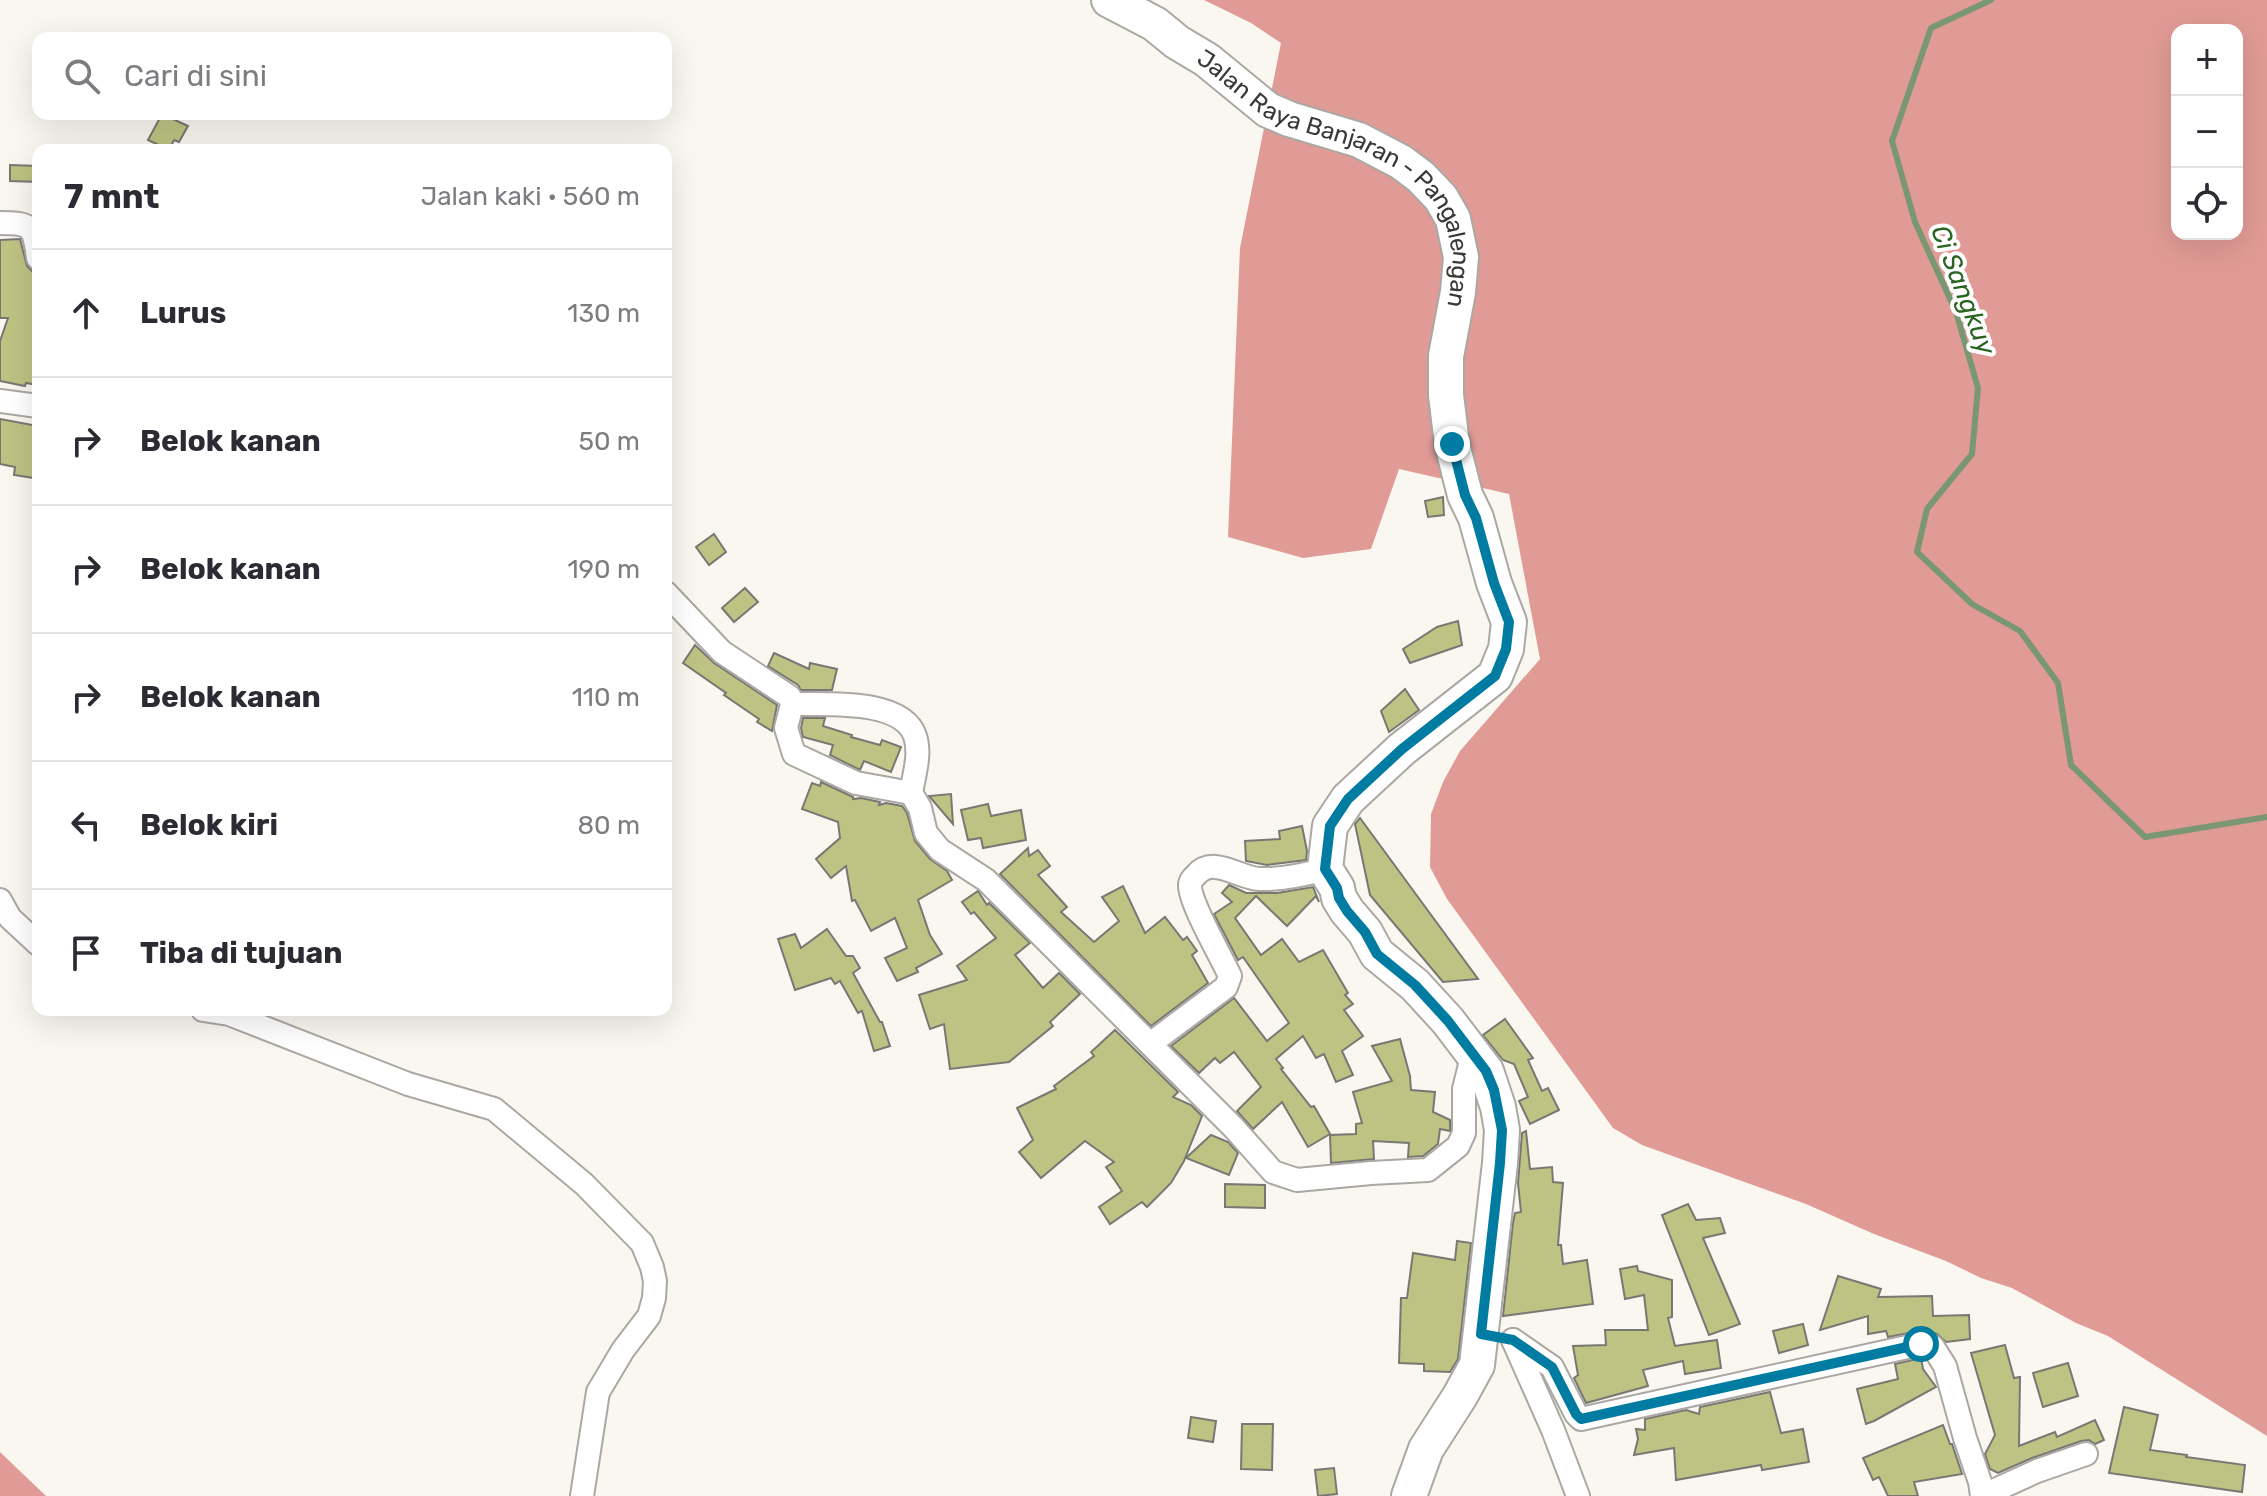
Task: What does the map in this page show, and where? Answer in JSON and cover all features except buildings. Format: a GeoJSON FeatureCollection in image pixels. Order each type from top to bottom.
{"type":"FeatureCollection","features":[{"type":"Feature","properties":{"kind":"main road","name":"Jalan Raya Banjaran - Pangalengan"},"geometry":{"type":"LineString","coordinates":[[1109,0],[1155,24],[1207,60],[1268,110],[1359,140],[1401,162],[1441,198],[1453,219],[1459,240],[1459,281],[1446,356],[1446,395],[1452,444],[1465,495],[1476,518],[1494,583],[1509,622],[1506,649],[1495,676],[1402,749],[1348,799],[1330,826],[1325,869]]}},
{"type":"Feature","properties":{"kind":"main road"},"geometry":{"type":"LineString","coordinates":[[1325,869],[1337,888],[1339,898],[1365,932],[1377,954],[1415,985],[1486,1071],[1494,1090],[1502,1130],[1497,1337],[1426,1449],[1409,1496]]}},
{"type":"Feature","properties":{"kind":"street"},"geometry":{"type":"LineString","coordinates":[[0,223],[23,223],[32,233]]}},
{"type":"Feature","properties":{"kind":"street"},"geometry":{"type":"LineString","coordinates":[[0,401],[32,405]]}},
{"type":"Feature","properties":{"kind":"street"},"geometry":{"type":"LineString","coordinates":[[672,599],[722,652],[786,693],[792,704],[786,728],[794,754],[856,783],[911,793]]}},
{"type":"Feature","properties":{"kind":"street"},"geometry":{"type":"LineString","coordinates":[[792,704],[855,706],[886,712],[907,722],[918,752],[911,793],[920,808],[926,833],[940,850],[986,880],[1234,1128],[1273,1172],[1297,1180],[1419,1172],[1435,1166],[1458,1146],[1464,1133],[1464,1089],[1473,1053]]}},
{"type":"Feature","properties":{"kind":"street"},"geometry":{"type":"LineString","coordinates":[[1150,1044],[1226,987],[1230,976],[1191,890],[1195,875],[1202,869],[1213,867],[1256,879],[1299,877],[1325,869]]}},
{"type":"Feature","properties":{"kind":"street"},"geometry":{"type":"LineString","coordinates":[[0,900],[10,918],[32,938]]}},
{"type":"Feature","properties":{"kind":"street"},"geometry":{"type":"LineString","coordinates":[[234,1016],[408,1084],[494,1109],[584,1184],[642,1243],[652,1267],[654,1298],[649,1316],[623,1350],[598,1392],[582,1496]]}},
{"type":"Feature","properties":{"kind":"street"},"geometry":{"type":"LineString","coordinates":[[1497,1337],[1552,1367],[1581,1419],[1921,1344],[1933,1347],[1945,1366],[1982,1496],[2037,1471],[2086,1454]]}},
{"type":"Feature","properties":{"kind":"street"},"geometry":{"type":"LineString","coordinates":[[1497,1337],[1553,1430],[1578,1496]]}},
{"type":"Feature","properties":{"kind":"shaded area"},"geometry":{"type":"Polygon","coordinates":[[[1204,0],[2267,0],[2267,1436],[2108,1336],[2076,1323],[2012,1288],[1981,1278],[1806,1204],[1642,1145],[1613,1128],[1447,899],[1430,867],[1431,814],[1443,782],[1460,751],[1540,659],[1509,494],[1399,469],[1371,549],[1303,558],[1228,537],[1240,248],[1281,43],[1251,23],[1204,0]]]}},
{"type":"Feature","properties":{"kind":"shaded area"},"geometry":{"type":"Polygon","coordinates":[[[0,1452],[46,1496],[0,1496],[0,1452]]]}},
{"type":"Feature","properties":{"kind":"waterway","name":"Ci Sangkuy"},"geometry":{"type":"LineString","coordinates":[[1991,0],[1931,28],[1892,141],[1915,222],[1956,312],[1978,388],[1972,454],[1927,509],[1917,552],[1972,604],[2020,631],[2058,683],[2071,765],[2145,837],[2267,817]]}},
{"type":"Feature","properties":{"kind":"route"},"geometry":{"type":"LineString","coordinates":[[1452,444],[1465,495],[1476,518],[1494,583],[1509,622],[1506,649],[1495,676],[1402,749],[1348,799],[1330,826],[1325,869],[1337,888],[1339,898],[1365,932],[1377,954],[1415,985],[1448,1021],[1486,1071],[1494,1090],[1502,1130],[1481,1334],[1513,1340],[1552,1367],[1581,1419],[1921,1344]]}}]}
